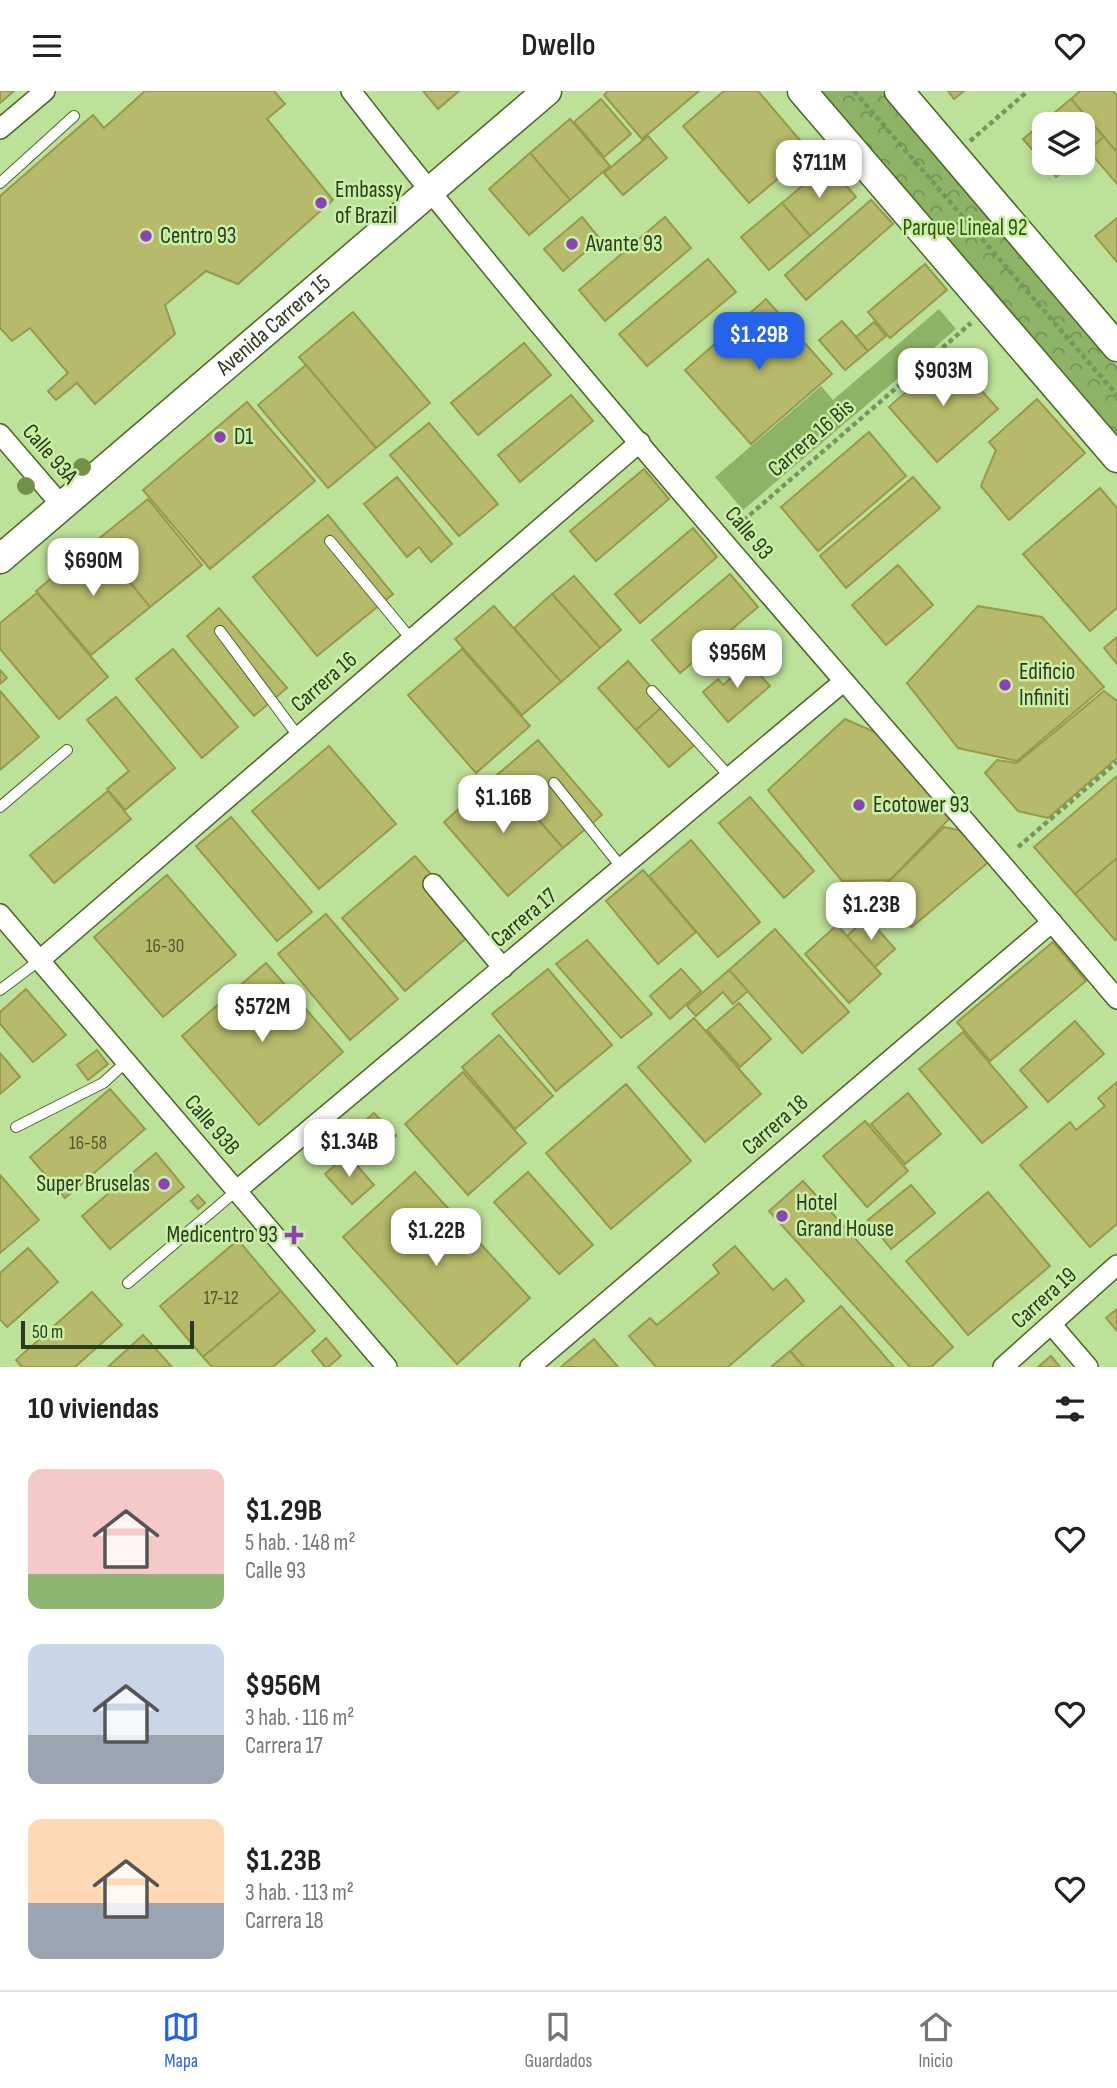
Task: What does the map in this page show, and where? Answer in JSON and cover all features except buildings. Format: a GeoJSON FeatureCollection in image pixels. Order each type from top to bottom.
{"type":"FeatureCollection","features":[{"type":"Feature","properties":{"kind":"main road","name":"Avenida Carrera 15"},"geometry":{"type":"LineString","coordinates":[[0,559],[547,91]]}},
{"type":"Feature","properties":{"kind":"main road"},"geometry":{"type":"LineString","coordinates":[[802,91],[833,141],[988,309],[1117,458]]}},
{"type":"Feature","properties":{"kind":"main road"},"geometry":{"type":"LineString","coordinates":[[899,91],[1117,347]]}},
{"type":"Feature","properties":{"kind":"street"},"geometry":{"type":"LineString","coordinates":[[0,129],[45,91]]}},
{"type":"Feature","properties":{"kind":"street","name":"Calle 93"},"geometry":{"type":"LineString","coordinates":[[351,91],[430,193],[640,442],[1117,999]]}},
{"type":"Feature","properties":{"kind":"street","name":"Calle 93A"},"geometry":{"type":"LineString","coordinates":[[0,434],[62,506]]}},
{"type":"Feature","properties":{"kind":"street","name":"Carrera 16"},"geometry":{"type":"LineString","coordinates":[[40,960],[640,442]]}},
{"type":"Feature","properties":{"kind":"street","name":"Carrera 17"},"geometry":{"type":"LineString","coordinates":[[236,1191],[843,682]]}},
{"type":"Feature","properties":{"kind":"street"},"geometry":{"type":"LineString","coordinates":[[433,884],[503,968]]}},
{"type":"Feature","properties":{"kind":"street","name":"Calle 93B"},"geometry":{"type":"LineString","coordinates":[[0,914],[387,1367]]}},
{"type":"Feature","properties":{"kind":"street","name":"Carrera 18"},"geometry":{"type":"LineString","coordinates":[[530,1367],[1052,922]]}},
{"type":"Feature","properties":{"kind":"street","name":"Carrera 19"},"geometry":{"type":"LineString","coordinates":[[1003,1367],[1117,1265]]}},
{"type":"Feature","properties":{"kind":"street"},"geometry":{"type":"LineString","coordinates":[[1051,1324],[1088,1367]]}},
{"type":"Feature","properties":{"kind":"lane"},"geometry":{"type":"LineString","coordinates":[[0,183],[74,116]]}},
{"type":"Feature","properties":{"kind":"lane"},"geometry":{"type":"LineString","coordinates":[[330,541],[411,639]]}},
{"type":"Feature","properties":{"kind":"lane"},"geometry":{"type":"LineString","coordinates":[[220,631],[298,736]]}},
{"type":"Feature","properties":{"kind":"lane"},"geometry":{"type":"LineString","coordinates":[[652,691],[730,777]]}},
{"type":"Feature","properties":{"kind":"lane"},"geometry":{"type":"LineString","coordinates":[[0,807],[67,750]]}},
{"type":"Feature","properties":{"kind":"lane"},"geometry":{"type":"LineString","coordinates":[[554,783],[622,868]]}},
{"type":"Feature","properties":{"kind":"lane"},"geometry":{"type":"LineString","coordinates":[[0,990],[40,960]]}},
{"type":"Feature","properties":{"kind":"lane"},"geometry":{"type":"LineString","coordinates":[[16,1127],[103,1083],[126,1062]]}},
{"type":"Feature","properties":{"kind":"lane"},"geometry":{"type":"LineString","coordinates":[[128,1283],[236,1191]]}},
{"type":"Feature","properties":{"kind":"path"},"geometry":{"type":"LineString","coordinates":[[854,91],[1117,395]]}},
{"type":"Feature","properties":{"kind":"path"},"geometry":{"type":"LineString","coordinates":[[954,155],[1028,91]]}},
{"type":"Feature","properties":{"kind":"path","name":"Carrera 16 Bis"},"geometry":{"type":"LineString","coordinates":[[722,539],[988,309]]}},
{"type":"Feature","properties":{"kind":"path"},"geometry":{"type":"LineString","coordinates":[[1018,847],[1117,762]]}},
{"type":"Feature","properties":{"kind":"green space","name":"Parque Lineal 92"},"geometry":{"type":"Polygon","coordinates":[[[814,91],[882,91],[1117,366],[1117,446],[814,91]]]}},
{"type":"Feature","properties":{"kind":"green space"},"geometry":{"type":"Polygon","coordinates":[[[939,309],[956,329],[743,510],[715,477],[821,386],[833,400],[939,309]]]}},
{"type":"Feature","properties":{"kind":"place","name":"Embassy of Brazil"},"geometry":{"type":"Point","coordinates":[321,203]}},
{"type":"Feature","properties":{"kind":"place","name":"Centro 93"},"geometry":{"type":"Point","coordinates":[146,236]}},
{"type":"Feature","properties":{"kind":"place","name":"Avante 93"},"geometry":{"type":"Point","coordinates":[572,244]}},
{"type":"Feature","properties":{"kind":"place","name":"D1"},"geometry":{"type":"Point","coordinates":[220,437]}},
{"type":"Feature","properties":{"kind":"place","name":"Edificio Infiniti"},"geometry":{"type":"Point","coordinates":[1005,685]}},
{"type":"Feature","properties":{"kind":"place","name":"Ecotower 93"},"geometry":{"type":"Point","coordinates":[859,805]}},
{"type":"Feature","properties":{"kind":"place","name":"Super Bruselas"},"geometry":{"type":"Point","coordinates":[164,1184]}},
{"type":"Feature","properties":{"kind":"place","name":"Hotel Grand House"},"geometry":{"type":"Point","coordinates":[782,1216]}},
{"type":"Feature","properties":{"kind":"place","name":"Medicentro 93"},"geometry":{"type":"Point","coordinates":[294,1235]}}]}
